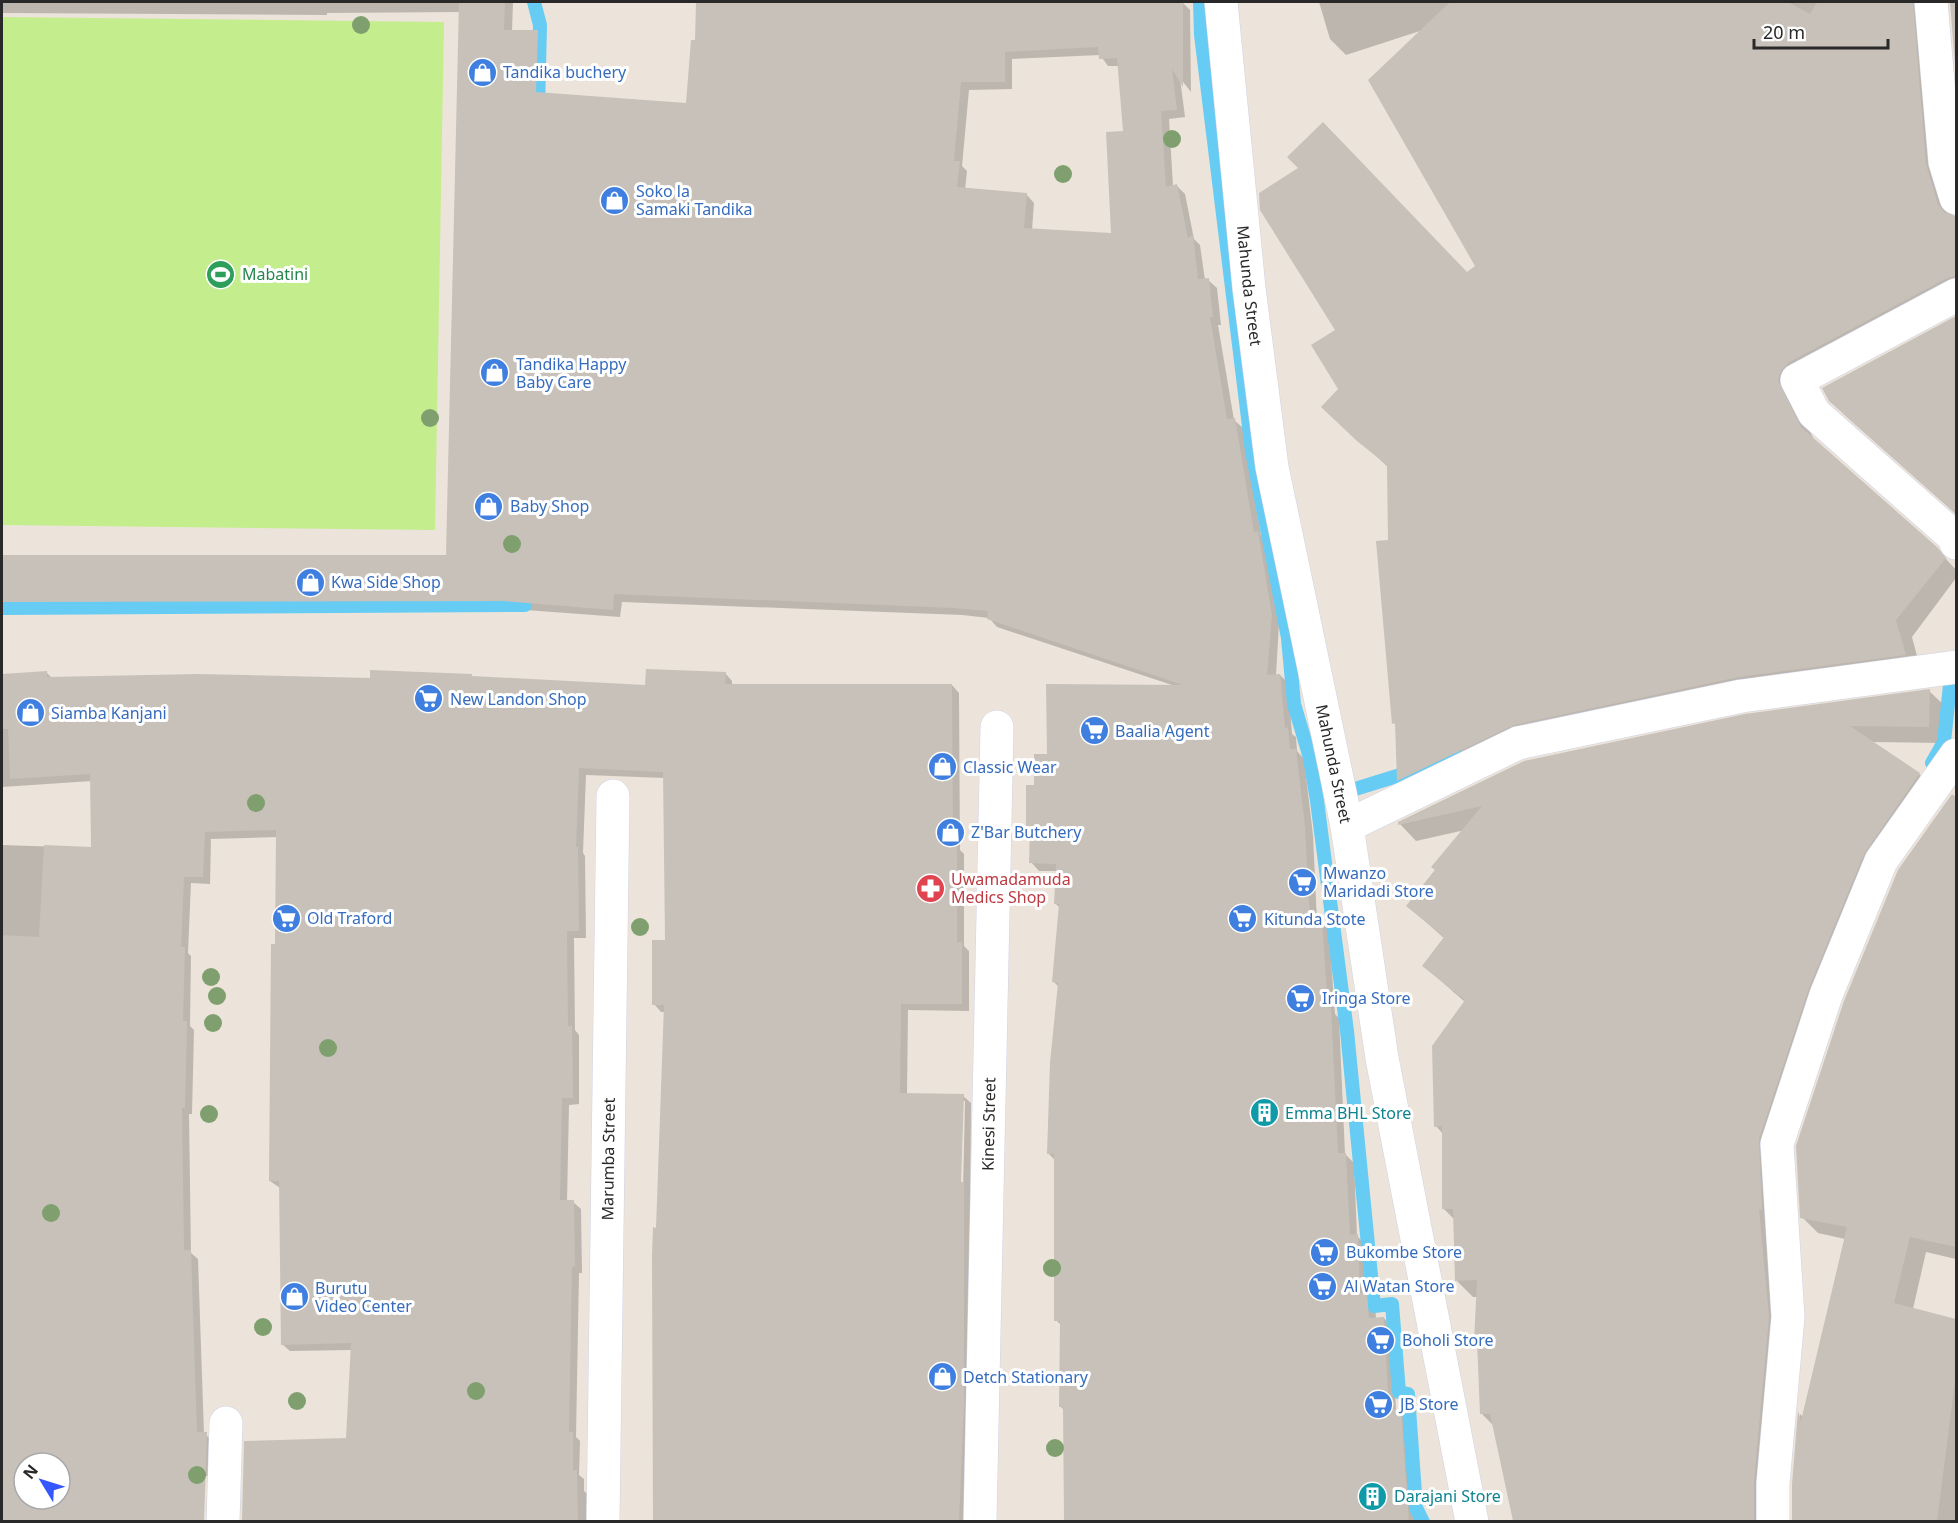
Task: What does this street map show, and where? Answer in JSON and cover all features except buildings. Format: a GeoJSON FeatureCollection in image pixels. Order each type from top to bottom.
{"type":"FeatureCollection","features":[{"type":"Feature","properties":{"kind":"street","name":"Mahunda Street"},"geometry":{"type":"LineString","coordinates":[[1221,2],[1249,288],[1272,467],[1347,826],[1382,1058],[1472,1521]]}},
{"type":"Feature","properties":{"kind":"street"},"geometry":{"type":"LineString","coordinates":[[1931,2],[1945,162],[1956,198]]}},
{"type":"Feature","properties":{"kind":"street"},"geometry":{"type":"LineString","coordinates":[[1956,295],[1797,380],[1814,413],[1954,537],[1956,543]]}},
{"type":"Feature","properties":{"kind":"street"},"geometry":{"type":"LineString","coordinates":[[1347,826],[1518,743],[1742,696],[1956,667]]}},
{"type":"Feature","properties":{"kind":"street","name":"Kinesi Street"},"geometry":{"type":"LineString","coordinates":[[980,1521],[997,727]]}},
{"type":"Feature","properties":{"kind":"street"},"geometry":{"type":"LineString","coordinates":[[1773,1521],[1773,1483],[1788,1317],[1777,1144],[1785,1113],[1826,995],[1881,861],[1956,755]]}},
{"type":"Feature","properties":{"kind":"street","name":"Marumba Street"},"geometry":{"type":"LineString","coordinates":[[603,1521],[614,796]]}},
{"type":"Feature","properties":{"kind":"street"},"geometry":{"type":"LineString","coordinates":[[223,1521],[226,1422]]}},
{"type":"Feature","properties":{"kind":"green space","name":"Mabatini"},"geometry":{"type":"Polygon","coordinates":[[[2,17],[444,22],[435,530],[2,525],[2,17]]]}},
{"type":"Feature","properties":{"kind":"waterway"},"geometry":{"type":"LineString","coordinates":[[534,2],[540,25],[538,110]]}},
{"type":"Feature","properties":{"kind":"waterway"},"geometry":{"type":"LineString","coordinates":[[1200,2],[1201,35],[1252,451],[1288,638],[1294,704],[1310,758],[1317,801],[1347,1031],[1374,1306],[1392,1304],[1399,1392],[1408,1394],[1416,1508],[1423,1522]]}},
{"type":"Feature","properties":{"kind":"waterway"},"geometry":{"type":"LineString","coordinates":[[2,608],[525,605],[525,585]]}},
{"type":"Feature","properties":{"kind":"waterway"},"geometry":{"type":"LineString","coordinates":[[1932,763],[1944,742],[1952,666]]}},
{"type":"Feature","properties":{"kind":"waterway"},"geometry":{"type":"LineString","coordinates":[[1339,794],[1458,757]]}},
{"type":"Feature","properties":{"kind":"place","name":"Tandika buchery"},"geometry":{"type":"Point","coordinates":[482,72]}},
{"type":"Feature","properties":{"kind":"place","name":"Soko la Samaki Tandika"},"geometry":{"type":"Point","coordinates":[615,200]}},
{"type":"Feature","properties":{"kind":"place","name":"Mabatini"},"geometry":{"type":"Point","coordinates":[221,274]}},
{"type":"Feature","properties":{"kind":"place","name":"Tandika Happy Baby Care"},"geometry":{"type":"Point","coordinates":[495,373]}},
{"type":"Feature","properties":{"kind":"place","name":"Baby Shop"},"geometry":{"type":"Point","coordinates":[489,506]}},
{"type":"Feature","properties":{"kind":"place","name":"Kwa Side Shop"},"geometry":{"type":"Point","coordinates":[310,582]}},
{"type":"Feature","properties":{"kind":"place","name":"New Landon Shop"},"geometry":{"type":"Point","coordinates":[429,699]}},
{"type":"Feature","properties":{"kind":"place","name":"Siamba Kanjani"},"geometry":{"type":"Point","coordinates":[30,713]}},
{"type":"Feature","properties":{"kind":"place","name":"Baalia Agent"},"geometry":{"type":"Point","coordinates":[1094,731]}},
{"type":"Feature","properties":{"kind":"place","name":"Classic Wear"},"geometry":{"type":"Point","coordinates":[942,767]}},
{"type":"Feature","properties":{"kind":"place","name":"Z'Bar Butchery"},"geometry":{"type":"Point","coordinates":[950,832]}},
{"type":"Feature","properties":{"kind":"place","name":"Mwanzo Maridadi Store"},"geometry":{"type":"Point","coordinates":[1302,882]}},
{"type":"Feature","properties":{"kind":"place","name":"Uwamadamuda Medics Shop"},"geometry":{"type":"Point","coordinates":[930,888]}},
{"type":"Feature","properties":{"kind":"place","name":"Old Traford"},"geometry":{"type":"Point","coordinates":[286,918]}},
{"type":"Feature","properties":{"kind":"place","name":"Kitunda Stote"},"geometry":{"type":"Point","coordinates":[1243,919]}},
{"type":"Feature","properties":{"kind":"place","name":"Iringa Store"},"geometry":{"type":"Point","coordinates":[1301,998]}},
{"type":"Feature","properties":{"kind":"place","name":"Emma BHL Store"},"geometry":{"type":"Point","coordinates":[1264,1113]}},
{"type":"Feature","properties":{"kind":"place","name":"Bukombe Store"},"geometry":{"type":"Point","coordinates":[1325,1252]}},
{"type":"Feature","properties":{"kind":"place","name":"Al Watan Store"},"geometry":{"type":"Point","coordinates":[1323,1286]}},
{"type":"Feature","properties":{"kind":"place","name":"Burutu Video Center"},"geometry":{"type":"Point","coordinates":[294,1297]}},
{"type":"Feature","properties":{"kind":"place","name":"Boholi Store"},"geometry":{"type":"Point","coordinates":[1381,1340]}},
{"type":"Feature","properties":{"kind":"place","name":"Detch Stationary"},"geometry":{"type":"Point","coordinates":[942,1377]}},
{"type":"Feature","properties":{"kind":"place","name":"JB Store"},"geometry":{"type":"Point","coordinates":[1379,1404]}},
{"type":"Feature","properties":{"kind":"place","name":"Darajani Store"},"geometry":{"type":"Point","coordinates":[1373,1496]}}]}
